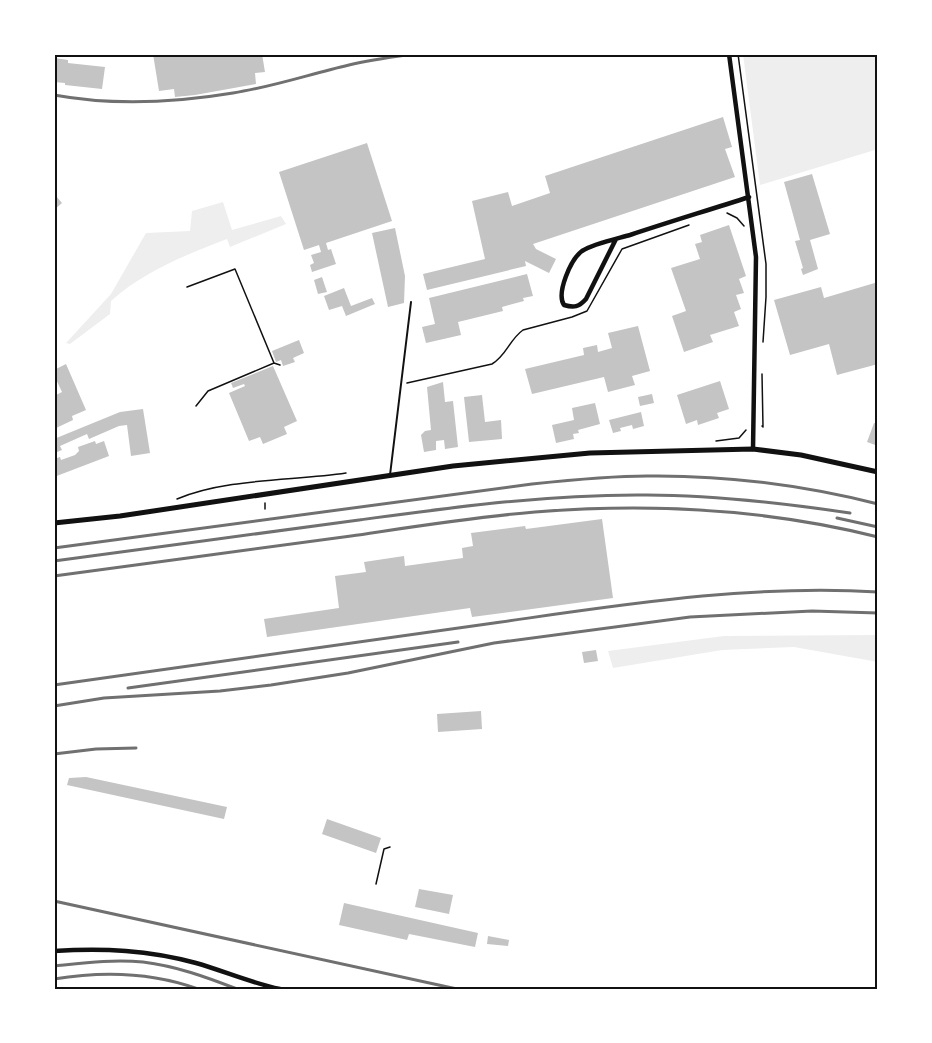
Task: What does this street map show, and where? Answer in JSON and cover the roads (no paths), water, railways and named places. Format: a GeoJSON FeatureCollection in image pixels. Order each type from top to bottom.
{"type":"FeatureCollection","features":[{"type":"Feature","properties":{"kind":"street"},"geometry":{"type":"LineString","coordinates":[[729,54],[756,257],[753,449]]}},
{"type":"Feature","properties":{"kind":"street"},"geometry":{"type":"LineString","coordinates":[[616,239],[586,299],[573,308],[564,305],[560,294],[562,286],[576,257],[586,249],[616,239],[749,197]]}},
{"type":"Feature","properties":{"kind":"street"},"geometry":{"type":"LineString","coordinates":[[54,523],[130,515],[493,461],[590,453],[753,449],[801,455],[878,472]]}},
{"type":"Feature","properties":{"kind":"street"},"geometry":{"type":"LineString","coordinates":[[54,951],[101,948],[157,955],[196,963],[280,989]]}},
{"type":"Feature","properties":{"kind":"lane"},"geometry":{"type":"LineString","coordinates":[[390,475],[411,302]]}},
{"type":"Feature","properties":{"kind":"railway"},"geometry":{"type":"LineString","coordinates":[[54,95],[121,102],[188,99],[248,90],[357,63],[413,54]]}},
{"type":"Feature","properties":{"kind":"railway"},"geometry":{"type":"LineString","coordinates":[[54,548],[532,484],[618,477],[676,476],[763,482],[821,491],[878,504]]}},
{"type":"Feature","properties":{"kind":"railway"},"geometry":{"type":"LineString","coordinates":[[54,561],[431,510],[575,497],[698,496],[850,513]]}},
{"type":"Feature","properties":{"kind":"railway"},"geometry":{"type":"LineString","coordinates":[[54,576],[466,519],[578,509],[665,509],[751,514],[878,537]]}},
{"type":"Feature","properties":{"kind":"railway"},"geometry":{"type":"LineString","coordinates":[[837,518],[878,527]]}},
{"type":"Feature","properties":{"kind":"railway"},"geometry":{"type":"LineString","coordinates":[[54,685],[589,609],[685,598],[781,591],[878,592]]}},
{"type":"Feature","properties":{"kind":"railway"},"geometry":{"type":"LineString","coordinates":[[54,706],[104,698],[220,691],[271,685],[348,673],[494,643],[690,617],[812,611],[878,613]]}},
{"type":"Feature","properties":{"kind":"railway"},"geometry":{"type":"LineString","coordinates":[[128,688],[458,642]]}},
{"type":"Feature","properties":{"kind":"railway"},"geometry":{"type":"LineString","coordinates":[[54,754],[96,749],[136,748]]}},
{"type":"Feature","properties":{"kind":"railway"},"geometry":{"type":"LineString","coordinates":[[54,901],[457,989]]}},
{"type":"Feature","properties":{"kind":"railway"},"geometry":{"type":"LineString","coordinates":[[54,966],[109,961],[143,962],[179,969],[237,989]]}},
{"type":"Feature","properties":{"kind":"railway"},"geometry":{"type":"LineString","coordinates":[[54,979],[109,974],[145,976],[198,989]]}}]}
